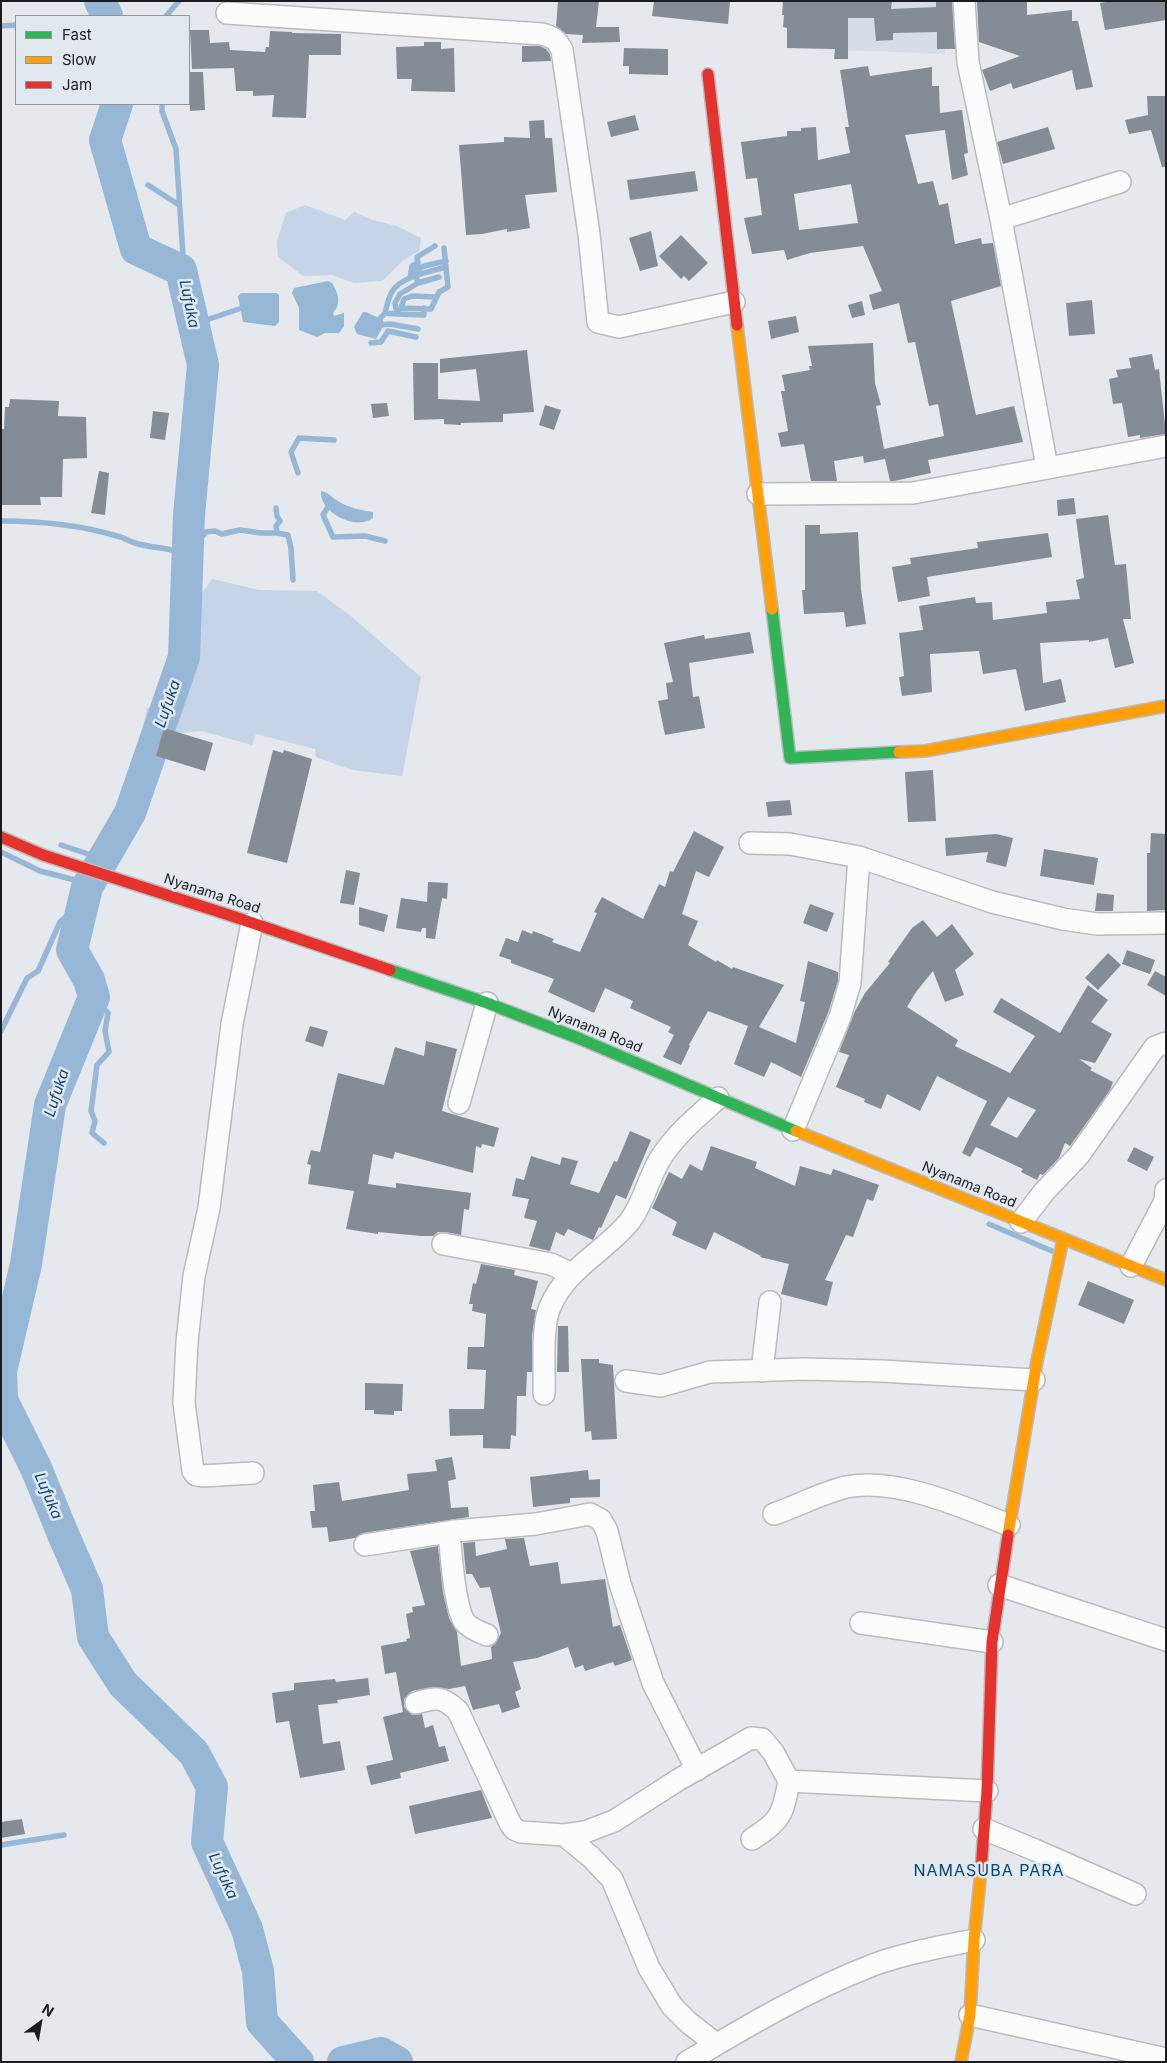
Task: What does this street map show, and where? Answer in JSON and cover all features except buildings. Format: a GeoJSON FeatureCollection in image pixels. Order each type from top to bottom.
{"type":"FeatureCollection","features":[{"type":"Feature","properties":{"kind":"street"},"geometry":{"type":"LineString","coordinates":[[964,1],[968,62],[1002,219],[1047,467]]}},
{"type":"Feature","properties":{"kind":"street"},"geometry":{"type":"LineString","coordinates":[[228,13],[532,34],[551,37],[557,41],[562,50],[590,234],[598,322],[620,327],[734,302]]}},
{"type":"Feature","properties":{"kind":"street"},"geometry":{"type":"LineString","coordinates":[[708,74],[790,758],[925,751],[1166,706]]}},
{"type":"Feature","properties":{"kind":"street"},"geometry":{"type":"LineString","coordinates":[[1002,219],[1120,182]]}},
{"type":"Feature","properties":{"kind":"street"},"geometry":{"type":"LineString","coordinates":[[758,494],[914,493],[1166,446]]}},
{"type":"Feature","properties":{"kind":"street","name":"Nyanama Road"},"geometry":{"type":"LineString","coordinates":[[1,836],[43,854],[487,1003],[578,1038],[792,1130],[1166,1280]]}},
{"type":"Feature","properties":{"kind":"street"},"geometry":{"type":"LineString","coordinates":[[750,843],[790,844],[859,857],[992,902],[1063,919],[1097,924],[1166,923]]}},
{"type":"Feature","properties":{"kind":"street"},"geometry":{"type":"LineString","coordinates":[[792,1130],[840,1017],[850,983],[859,857]]}},
{"type":"Feature","properties":{"kind":"street"},"geometry":{"type":"LineString","coordinates":[[252,923],[232,1024],[209,1208],[194,1276],[187,1342],[184,1403],[192,1469],[196,1475],[253,1473]]}},
{"type":"Feature","properties":{"kind":"street"},"geometry":{"type":"LineString","coordinates":[[459,1103],[487,1003]]}},
{"type":"Feature","properties":{"kind":"street"},"geometry":{"type":"LineString","coordinates":[[1021,1222],[1044,1192],[1079,1155],[1155,1047],[1166,1043]]}},
{"type":"Feature","properties":{"kind":"street"},"geometry":{"type":"LineString","coordinates":[[544,1394],[546,1318],[559,1290],[572,1274],[609,1242],[630,1220],[644,1197],[660,1159],[680,1134],[718,1098]]}},
{"type":"Feature","properties":{"kind":"street"},"geometry":{"type":"LineString","coordinates":[[1131,1266],[1165,1201],[1166,1190]]}},
{"type":"Feature","properties":{"kind":"street"},"geometry":{"type":"LineString","coordinates":[[961,2062],[970,2015],[974,1940],[987,1791],[992,1642],[998,1584],[1034,1380],[1063,1238]]}},
{"type":"Feature","properties":{"kind":"street"},"geometry":{"type":"LineString","coordinates":[[443,1244],[551,1264],[572,1274]]}},
{"type":"Feature","properties":{"kind":"street"},"geometry":{"type":"LineString","coordinates":[[762,1371],[770,1302]]}},
{"type":"Feature","properties":{"kind":"street"},"geometry":{"type":"LineString","coordinates":[[626,1382],[661,1386],[710,1372],[804,1369],[882,1371],[1034,1380]]}},
{"type":"Feature","properties":{"kind":"street"},"geometry":{"type":"LineString","coordinates":[[774,1514],[846,1487],[866,1485],[897,1487],[959,1506],[1009,1525]]}},
{"type":"Feature","properties":{"kind":"street"},"geometry":{"type":"LineString","coordinates":[[365,1545],[449,1532],[536,1524],[590,1514],[601,1520],[607,1531],[620,1584],[653,1683],[697,1770]]}},
{"type":"Feature","properties":{"kind":"street"},"geometry":{"type":"LineString","coordinates":[[449,1532],[453,1573],[464,1621],[487,1635]]}},
{"type":"Feature","properties":{"kind":"street"},"geometry":{"type":"LineString","coordinates":[[998,1584],[1166,1640]]}},
{"type":"Feature","properties":{"kind":"street"},"geometry":{"type":"LineString","coordinates":[[861,1623],[992,1642]]}},
{"type":"Feature","properties":{"kind":"street"},"geometry":{"type":"LineString","coordinates":[[416,1703],[440,1698],[448,1701],[458,1711],[510,1823],[514,1829],[521,1832],[564,1834],[585,1832],[614,1821],[751,1738],[762,1739],[774,1752],[789,1781],[784,1804],[777,1822],[752,1839]]}},
{"type":"Feature","properties":{"kind":"street"},"geometry":{"type":"LineString","coordinates":[[789,1781],[987,1791]]}},
{"type":"Feature","properties":{"kind":"street"},"geometry":{"type":"LineString","coordinates":[[984,1829],[1135,1894]]}},
{"type":"Feature","properties":{"kind":"street"},"geometry":{"type":"LineString","coordinates":[[564,1834],[591,1857],[612,1879],[649,1968],[672,2006],[689,2023],[716,2044]]}},
{"type":"Feature","properties":{"kind":"street"},"geometry":{"type":"LineString","coordinates":[[687,2062],[798,1998],[857,1971],[919,1951],[974,1940]]}},
{"type":"Feature","properties":{"kind":"street"},"geometry":{"type":"LineString","coordinates":[[970,2015],[1166,2059]]}},
{"type":"Feature","properties":{"kind":"shaded area"},"geometry":{"type":"Polygon","coordinates":[[[792,1],[947,1],[945,54],[791,48],[792,1]]]}},
{"type":"Feature","properties":{"kind":"shaded area"},"geometry":{"type":"Polygon","coordinates":[[[305,205],[345,220],[354,212],[372,220],[397,226],[421,238],[419,251],[402,261],[382,281],[354,283],[332,275],[303,276],[278,257],[277,241],[286,213],[305,205]]]}},
{"type":"Feature","properties":{"kind":"shaded area"},"geometry":{"type":"Polygon","coordinates":[[[212,579],[259,590],[317,591],[352,617],[421,677],[402,776],[352,770],[316,757],[315,749],[256,734],[252,745],[202,731],[146,736],[142,732],[147,708],[157,706],[173,669],[190,610],[212,579]]]}},
{"type":"Feature","properties":{"kind":"water"},"geometry":{"type":"Polygon","coordinates":[[[328,281],[332,283],[338,298],[336,309],[333,313],[334,316],[344,313],[344,326],[339,333],[325,333],[317,337],[299,330],[299,308],[292,293],[294,288],[328,281]]]}},
{"type":"Feature","properties":{"kind":"water"},"geometry":{"type":"Polygon","coordinates":[[[241,293],[276,293],[279,295],[279,322],[275,326],[243,322],[238,296],[241,293]]]}},
{"type":"Feature","properties":{"kind":"water"},"geometry":{"type":"Polygon","coordinates":[[[363,312],[383,320],[384,325],[376,339],[357,334],[354,327],[363,312]]]}},
{"type":"Feature","properties":{"kind":"water"},"geometry":{"type":"Polygon","coordinates":[[[321,491],[346,505],[373,512],[373,518],[358,522],[340,518],[326,506],[322,499],[321,491]]]}},
{"type":"Feature","properties":{"kind":"waterway","name":"Lufuka"},"geometry":{"type":"LineString","coordinates":[[100,1],[107,15]]}},
{"type":"Feature","properties":{"kind":"waterway"},"geometry":{"type":"LineString","coordinates":[[167,15],[179,1]]}},
{"type":"Feature","properties":{"kind":"waterway"},"geometry":{"type":"LineString","coordinates":[[1,26],[15,25]]}},
{"type":"Feature","properties":{"kind":"waterway","name":"Lufuka"},"geometry":{"type":"LineString","coordinates":[[117,105],[105,140],[136,249],[181,270],[203,365],[189,515],[184,657],[130,813],[87,887],[72,950],[89,980],[94,997],[50,1105],[26,1264],[1,1371],[2,1400],[36,1468],[87,1589],[93,1637],[123,1684],[194,1753],[212,1787],[207,1842],[247,1929],[258,1971],[262,2022],[298,2062]]}},
{"type":"Feature","properties":{"kind":"waterway"},"geometry":{"type":"LineString","coordinates":[[162,105],[162,111],[176,149],[183,256],[181,270]]}},
{"type":"Feature","properties":{"kind":"waterway"},"geometry":{"type":"LineString","coordinates":[[148,185],[179,205]]}},
{"type":"Feature","properties":{"kind":"waterway"},"geometry":{"type":"LineString","coordinates":[[385,313],[392,291],[399,284],[410,278],[412,266],[418,263],[417,257],[435,246]]}},
{"type":"Feature","properties":{"kind":"waterway"},"geometry":{"type":"LineString","coordinates":[[377,322],[385,313],[397,314],[401,308],[431,309],[439,292],[448,287],[444,248]]}},
{"type":"Feature","properties":{"kind":"waterway"},"geometry":{"type":"LineString","coordinates":[[413,277],[416,275],[416,270],[424,266],[446,261]]}},
{"type":"Feature","properties":{"kind":"waterway"},"geometry":{"type":"LineString","coordinates":[[424,308],[424,315],[397,314],[395,303],[400,294],[418,283],[416,275],[446,267]]}},
{"type":"Feature","properties":{"kind":"waterway"},"geometry":{"type":"LineString","coordinates":[[418,283],[439,277]]}},
{"type":"Feature","properties":{"kind":"waterway"},"geometry":{"type":"LineString","coordinates":[[401,308],[404,299],[412,296],[436,297]]}},
{"type":"Feature","properties":{"kind":"waterway"},"geometry":{"type":"LineString","coordinates":[[194,325],[204,325],[209,319],[245,307]]}},
{"type":"Feature","properties":{"kind":"waterway"},"geometry":{"type":"LineString","coordinates":[[378,325],[390,324],[418,329]]}},
{"type":"Feature","properties":{"kind":"waterway"},"geometry":{"type":"LineString","coordinates":[[371,343],[381,342],[388,331],[416,337]]}},
{"type":"Feature","properties":{"kind":"waterway"},"geometry":{"type":"LineString","coordinates":[[298,473],[291,452],[299,438],[334,440]]}},
{"type":"Feature","properties":{"kind":"waterway"},"geometry":{"type":"LineString","coordinates":[[329,505],[323,515],[333,537],[365,536],[385,541]]}},
{"type":"Feature","properties":{"kind":"waterway"},"geometry":{"type":"LineString","coordinates":[[188,544],[200,539],[206,532],[215,531],[222,534],[240,530],[277,533],[276,526],[280,521],[276,508]]}},
{"type":"Feature","properties":{"kind":"waterway"},"geometry":{"type":"LineString","coordinates":[[1,521],[74,526],[103,532],[141,545],[188,554]]}},
{"type":"Feature","properties":{"kind":"waterway"},"geometry":{"type":"LineString","coordinates":[[277,533],[288,535],[291,548],[293,580]]}},
{"type":"Feature","properties":{"kind":"waterway"},"geometry":{"type":"LineString","coordinates":[[61,845],[103,859]]}},
{"type":"Feature","properties":{"kind":"waterway"},"geometry":{"type":"LineString","coordinates":[[1,852],[40,871],[75,880],[87,887]]}},
{"type":"Feature","properties":{"kind":"waterway"},"geometry":{"type":"LineString","coordinates":[[1,1031],[27,978],[38,971],[60,922],[85,900]]}},
{"type":"Feature","properties":{"kind":"waterway"},"geometry":{"type":"LineString","coordinates":[[94,997],[108,1013],[105,1031],[109,1052],[97,1065],[91,1111],[95,1121],[92,1133],[104,1143]]}},
{"type":"Feature","properties":{"kind":"waterway"},"geometry":{"type":"LineString","coordinates":[[989,1224],[1052,1251]]}},
{"type":"Feature","properties":{"kind":"waterway"},"geometry":{"type":"LineString","coordinates":[[1,1845],[64,1835]]}},
{"type":"Feature","properties":{"kind":"waterway","name":"Lufuka"},"geometry":{"type":"LineString","coordinates":[[343,2062],[381,2053],[397,2062]]}},
{"type":"Feature","properties":{"kind":"traffic: fast"},"geometry":{"type":"LineString","coordinates":[[772,609],[790,758],[899,752]]}},
{"type":"Feature","properties":{"kind":"traffic: fast"},"geometry":{"type":"LineString","coordinates":[[390,970],[487,1003],[578,1038],[796,1131]]}},
{"type":"Feature","properties":{"kind":"traffic: slow"},"geometry":{"type":"LineString","coordinates":[[737,325],[772,609]]}},
{"type":"Feature","properties":{"kind":"traffic: slow"},"geometry":{"type":"LineString","coordinates":[[899,752],[925,751],[1166,706]]}},
{"type":"Feature","properties":{"kind":"traffic: slow"},"geometry":{"type":"LineString","coordinates":[[796,1131],[1166,1280]]}},
{"type":"Feature","properties":{"kind":"traffic: slow"},"geometry":{"type":"LineString","coordinates":[[1008,1535],[1037,1361],[1063,1239]]}},
{"type":"Feature","properties":{"kind":"traffic: slow"},"geometry":{"type":"LineString","coordinates":[[961,2062],[970,2015],[974,1940],[981,1870]]}},
{"type":"Feature","properties":{"kind":"traffic: jam"},"geometry":{"type":"LineString","coordinates":[[708,74],[737,325]]}},
{"type":"Feature","properties":{"kind":"traffic: jam"},"geometry":{"type":"LineString","coordinates":[[1,837],[43,855],[229,915],[390,970]]}},
{"type":"Feature","properties":{"kind":"traffic: jam"},"geometry":{"type":"LineString","coordinates":[[981,1870],[987,1791],[992,1642],[1008,1535]]}},
{"type":"Feature","properties":{"kind":"district","name":"NAMASUBA PARA"},"geometry":{"type":"Point","coordinates":[989,1871]}}]}
